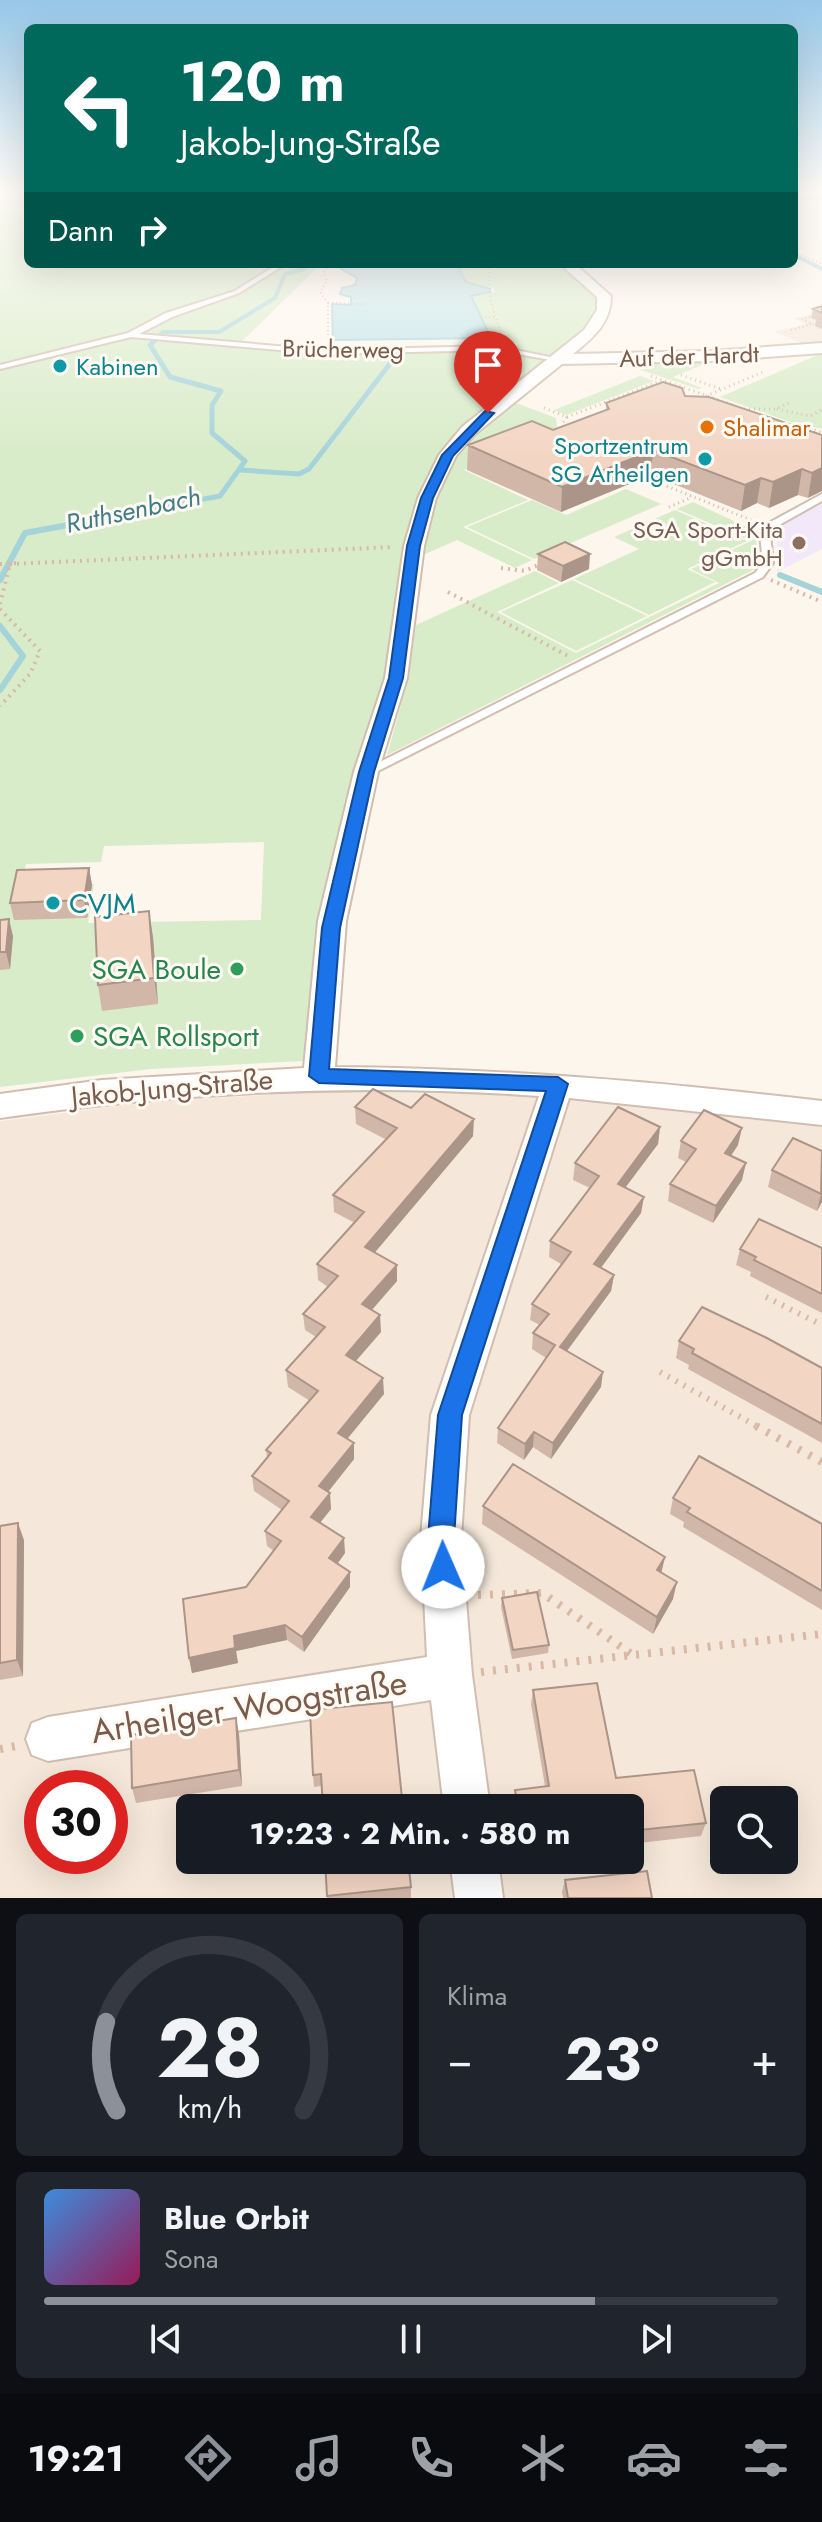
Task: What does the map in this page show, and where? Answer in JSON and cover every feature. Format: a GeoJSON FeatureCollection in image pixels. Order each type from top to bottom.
{"type":"FeatureCollection","features":[{"type":"Feature","properties":{"kind":"street"},"geometry":{"type":"LineString","coordinates":[[319,1076],[331,928],[366,772],[396,678],[414,546],[427,498],[448,455],[508,395],[590,333],[606,303],[588,281]]}},
{"type":"Feature","properties":{"kind":"street","name":"Auf der Hardt"},"geometry":{"type":"LineString","coordinates":[[556,359],[712,356],[822,348]]}},
{"type":"Feature","properties":{"kind":"street","name":"Jakob-Jung-Straße"},"geometry":{"type":"LineString","coordinates":[[0,1106],[151,1086],[319,1076],[558,1084],[822,1113]]}},
{"type":"Feature","properties":{"kind":"street"},"geometry":{"type":"LineString","coordinates":[[465,1794],[450,1675],[441,1538],[450,1415],[558,1084]]}},
{"type":"Feature","properties":{"kind":"street","name":"Arheilger Woogstraße"},"geometry":{"type":"LineString","coordinates":[[48,1739],[450,1675]]}},
{"type":"Feature","properties":{"kind":"street"},"geometry":{"type":"LineString","coordinates":[[476,1874],[479,1898]]}},
{"type":"Feature","properties":{"kind":"lane","name":"Brücherweg"},"geometry":{"type":"LineString","coordinates":[[0,367],[131,335],[169,315],[237,292],[256,281]]}},
{"type":"Feature","properties":{"kind":"lane","name":"Brücherweg"},"geometry":{"type":"LineString","coordinates":[[131,335],[324,352],[496,348],[556,359]]}},
{"type":"Feature","properties":{"kind":"lane"},"geometry":{"type":"LineString","coordinates":[[366,772],[759,575],[768,563],[765,534],[768,527],[822,497]]}},
{"type":"Feature","properties":{"kind":"path"},"geometry":{"type":"LineString","coordinates":[[327,281],[320,292],[328,303],[328,345],[332,345]]}},
{"type":"Feature","properties":{"kind":"path"},"geometry":{"type":"LineString","coordinates":[[485,290],[491,291],[490,281]]}},
{"type":"Feature","properties":{"kind":"path"},"geometry":{"type":"LineString","coordinates":[[328,303],[364,304]]}},
{"type":"Feature","properties":{"kind":"path"},"geometry":{"type":"LineString","coordinates":[[822,314],[802,319],[822,328]]}},
{"type":"Feature","properties":{"kind":"path"},"geometry":{"type":"LineString","coordinates":[[481,317],[494,317]]}},
{"type":"Feature","properties":{"kind":"path"},"geometry":{"type":"LineString","coordinates":[[791,330],[813,324]]}},
{"type":"Feature","properties":{"kind":"path"},"geometry":{"type":"LineString","coordinates":[[601,359],[758,414]]}},
{"type":"Feature","properties":{"kind":"path"},"geometry":{"type":"LineString","coordinates":[[565,439],[562,424],[567,417],[663,380]]}},
{"type":"Feature","properties":{"kind":"path"},"geometry":{"type":"LineString","coordinates":[[696,380],[722,389]]}},
{"type":"Feature","properties":{"kind":"path"},"geometry":{"type":"LineString","coordinates":[[691,397],[700,393]]}},
{"type":"Feature","properties":{"kind":"path"},"geometry":{"type":"LineString","coordinates":[[723,402],[726,413]]}},
{"type":"Feature","properties":{"kind":"path"},"geometry":{"type":"LineString","coordinates":[[776,409],[791,402]]}},
{"type":"Feature","properties":{"kind":"path"},"geometry":{"type":"LineString","coordinates":[[544,408],[579,421]]}},
{"type":"Feature","properties":{"kind":"path"},"geometry":{"type":"LineString","coordinates":[[744,409],[776,409],[810,416],[821,410]]}},
{"type":"Feature","properties":{"kind":"path"},"geometry":{"type":"LineString","coordinates":[[786,424],[822,432]]}},
{"type":"Feature","properties":{"kind":"path"},"geometry":{"type":"LineString","coordinates":[[639,475],[768,527]]}},
{"type":"Feature","properties":{"kind":"path"},"geometry":{"type":"LineString","coordinates":[[669,507],[693,497]]}},
{"type":"Feature","properties":{"kind":"path"},"geometry":{"type":"LineString","coordinates":[[10,564],[414,546]]}},
{"type":"Feature","properties":{"kind":"path"},"geometry":{"type":"LineString","coordinates":[[0,564],[17,563],[10,564]]}},
{"type":"Feature","properties":{"kind":"path"},"geometry":{"type":"LineString","coordinates":[[501,568],[525,571],[542,563]]}},
{"type":"Feature","properties":{"kind":"path"},"geometry":{"type":"LineString","coordinates":[[0,706],[30,674],[40,651],[29,635],[0,606],[10,564]]}},
{"type":"Feature","properties":{"kind":"path"},"geometry":{"type":"LineString","coordinates":[[759,575],[822,602]]}},
{"type":"Feature","properties":{"kind":"path"},"geometry":{"type":"LineString","coordinates":[[448,592],[583,664]]}},
{"type":"Feature","properties":{"kind":"path"},"geometry":{"type":"LineString","coordinates":[[766,1297],[822,1325]]}},
{"type":"Feature","properties":{"kind":"path"},"geometry":{"type":"LineString","coordinates":[[660,1372],[822,1462]]}},
{"type":"Feature","properties":{"kind":"path"},"geometry":{"type":"LineString","coordinates":[[445,1597],[542,1593],[633,1655]]}},
{"type":"Feature","properties":{"kind":"path"},"geometry":{"type":"LineString","coordinates":[[450,1675],[822,1634]]}},
{"type":"Feature","properties":{"kind":"shaded area"},"geometry":{"type":"Polygon","coordinates":[[[822,312],[822,344],[809,346],[775,332],[806,324],[795,318],[822,312]]]}},
{"type":"Feature","properties":{"kind":"shaded area","name":"SGA Sport-Kita gGmbH"},"geometry":{"type":"Polygon","coordinates":[[[822,504],[822,549],[777,572],[777,530],[784,522],[822,504]]]}},
{"type":"Feature","properties":{"kind":"shaded area"},"geometry":{"type":"Polygon","coordinates":[[[315,1092],[547,1095],[822,1126],[822,1898],[0,1898],[0,1121],[150,1102],[315,1092]]]}},
{"type":"Feature","properties":{"kind":"green space"},"geometry":{"type":"Polygon","coordinates":[[[0,281],[304,281],[236,347],[299,353],[489,349],[545,359],[461,429],[440,454],[419,496],[402,550],[385,676],[347,795],[315,931],[304,1061],[151,1069],[0,1087],[0,281]],[[264,842],[104,846],[101,862],[26,864],[21,885],[94,884],[88,923],[261,920],[264,842]]]}},
{"type":"Feature","properties":{"kind":"green space"},"geometry":{"type":"Polygon","coordinates":[[[467,281],[580,281],[598,296],[600,307],[583,332],[555,356],[515,349],[519,343],[507,341],[503,334],[491,338],[470,296],[495,292],[494,288],[467,281]]]}},
{"type":"Feature","properties":{"kind":"green space"},"geometry":{"type":"Polygon","coordinates":[[[822,353],[822,429],[790,422],[720,397],[822,353]]]}},
{"type":"Feature","properties":{"kind":"green space"},"geometry":{"type":"Polygon","coordinates":[[[716,359],[673,377],[702,388],[698,389],[614,361],[716,359]]]}},
{"type":"Feature","properties":{"kind":"green space"},"geometry":{"type":"Polygon","coordinates":[[[640,376],[654,381],[566,415],[554,410],[640,376]]]}},
{"type":"Feature","properties":{"kind":"green space"},"geometry":{"type":"Polygon","coordinates":[[[511,401],[556,418],[558,439],[531,444],[464,470],[528,500],[463,527],[532,560],[515,568],[457,540],[423,555],[424,531],[438,488],[478,432],[511,401]]]}},
{"type":"Feature","properties":{"kind":"green space"},"geometry":{"type":"Polygon","coordinates":[[[626,489],[661,504],[534,559],[467,527],[532,500],[566,515],[626,489]]]}},
{"type":"Feature","properties":{"kind":"green space"},"geometry":{"type":"Polygon","coordinates":[[[693,502],[755,531],[759,567],[387,755],[409,676],[416,625],[535,571],[559,583],[497,612],[576,653],[719,583],[691,569],[751,541],[677,509],[693,502]]]}},
{"type":"Feature","properties":{"kind":"green space"},"geometry":{"type":"Polygon","coordinates":[[[675,510],[747,541],[687,569],[715,582],[649,615],[574,579],[639,549],[614,537],[675,510]]]}},
{"type":"Feature","properties":{"kind":"green space"},"geometry":{"type":"Polygon","coordinates":[[[572,580],[647,616],[576,651],[501,612],[572,580]]]}},
{"type":"Feature","properties":{"kind":"water"},"geometry":{"type":"Polygon","coordinates":[[[356,281],[465,281],[490,289],[490,292],[471,296],[491,338],[333,340],[332,304],[351,305],[351,297],[340,294],[342,288],[355,285],[356,281]]]}},
{"type":"Feature","properties":{"kind":"building"},"geometry":{"type":"Polygon","coordinates":[[[663,382],[682,388],[685,396],[709,397],[822,435],[822,468],[812,473],[802,469],[773,482],[761,478],[745,485],[653,450],[562,487],[468,445],[532,421],[553,430],[609,409],[606,403],[663,382]]]}},
{"type":"Feature","properties":{"kind":"building"},"geometry":{"type":"Polygon","coordinates":[[[565,542],[590,554],[563,566],[538,554],[565,542]]]}},
{"type":"Feature","properties":{"kind":"building"},"geometry":{"type":"Polygon","coordinates":[[[89,868],[84,900],[10,903],[17,870],[89,868]]]}},
{"type":"Feature","properties":{"kind":"building"},"geometry":{"type":"Polygon","coordinates":[[[149,911],[154,978],[98,985],[95,917],[149,911]]]}},
{"type":"Feature","properties":{"kind":"building"},"geometry":{"type":"Polygon","coordinates":[[[9,919],[6,952],[0,952],[0,920],[9,919]]]}},
{"type":"Feature","properties":{"kind":"building"},"geometry":{"type":"Polygon","coordinates":[[[373,1089],[411,1108],[425,1094],[474,1119],[365,1247],[397,1265],[362,1304],[380,1315],[346,1355],[383,1378],[338,1433],[354,1443],[319,1486],[330,1493],[311,1517],[344,1538],[329,1558],[350,1572],[302,1637],[285,1625],[234,1636],[235,1648],[189,1658],[183,1599],[246,1587],[281,1541],[265,1531],[289,1501],[252,1476],[271,1453],[266,1450],[318,1391],[286,1370],[325,1327],[303,1314],[338,1276],[317,1264],[364,1212],[333,1195],[397,1128],[355,1107],[373,1089]]]}},
{"type":"Feature","properties":{"kind":"building"},"geometry":{"type":"Polygon","coordinates":[[[618,1107],[660,1127],[618,1184],[644,1197],[594,1264],[614,1275],[560,1347],[603,1372],[553,1443],[534,1432],[525,1444],[498,1428],[555,1345],[533,1333],[549,1314],[532,1304],[571,1252],[550,1241],[599,1176],[575,1163],[618,1107]]]}},
{"type":"Feature","properties":{"kind":"building"},"geometry":{"type":"Polygon","coordinates":[[[704,1110],[742,1128],[725,1153],[746,1163],[716,1206],[670,1184],[696,1149],[681,1141],[704,1110]]]}},
{"type":"Feature","properties":{"kind":"building"},"geometry":{"type":"Polygon","coordinates":[[[793,1138],[822,1151],[821,1194],[772,1170],[793,1138]]]}},
{"type":"Feature","properties":{"kind":"building"},"geometry":{"type":"Polygon","coordinates":[[[759,1219],[822,1248],[822,1294],[754,1260],[756,1257],[740,1249],[759,1219]]]}},
{"type":"Feature","properties":{"kind":"building"},"geometry":{"type":"Polygon","coordinates":[[[702,1307],[822,1368],[822,1424],[692,1353],[694,1349],[679,1341],[702,1307]]]}},
{"type":"Feature","properties":{"kind":"building"},"geometry":{"type":"Polygon","coordinates":[[[699,1456],[822,1524],[822,1591],[687,1512],[690,1508],[673,1498],[699,1456]]]}},
{"type":"Feature","properties":{"kind":"building"},"geometry":{"type":"Polygon","coordinates":[[[513,1464],[665,1557],[657,1570],[677,1582],[657,1617],[483,1506],[513,1464]]]}},
{"type":"Feature","properties":{"kind":"building"},"geometry":{"type":"Polygon","coordinates":[[[18,1523],[17,1660],[0,1663],[0,1526],[18,1523]]]}},
{"type":"Feature","properties":{"kind":"building"},"geometry":{"type":"Polygon","coordinates":[[[537,1592],[549,1645],[513,1650],[502,1598],[537,1592]]]}},
{"type":"Feature","properties":{"kind":"building"},"geometry":{"type":"Polygon","coordinates":[[[597,1683],[616,1778],[694,1770],[706,1823],[644,1830],[644,1794],[516,1794],[515,1790],[549,1786],[533,1690],[597,1683]]]}},
{"type":"Feature","properties":{"kind":"building"},"geometry":{"type":"Polygon","coordinates":[[[392,1702],[402,1794],[322,1794],[321,1774],[313,1775],[310,1710],[392,1702]]]}},
{"type":"Feature","properties":{"kind":"building"},"geometry":{"type":"Polygon","coordinates":[[[236,1718],[239,1770],[132,1788],[131,1735],[236,1718]]]}},
{"type":"Feature","properties":{"kind":"building"},"geometry":{"type":"Polygon","coordinates":[[[647,1871],[652,1898],[568,1898],[565,1880],[644,1874],[647,1871]]]}},
{"type":"Feature","properties":{"kind":"building"},"geometry":{"type":"Polygon","coordinates":[[[326,1874],[410,1874],[411,1887],[327,1896],[326,1874]]]}},
{"type":"Feature","properties":{"kind":"waterway","name":"Ruthsenbach"},"geometry":{"type":"LineString","coordinates":[[69,525],[220,496],[245,461],[212,433],[212,405],[221,391],[170,377],[150,345],[163,332],[219,332],[275,298],[282,281]]}},
{"type":"Feature","properties":{"kind":"waterway"},"geometry":{"type":"LineString","coordinates":[[241,470],[299,474],[309,469],[399,352]]}},
{"type":"Feature","properties":{"kind":"waterway","name":"Ruthsenbach"},"geometry":{"type":"LineString","coordinates":[[0,580],[25,533],[79,523]]}},
{"type":"Feature","properties":{"kind":"waterway"},"geometry":{"type":"LineString","coordinates":[[780,575],[822,592]]}},
{"type":"Feature","properties":{"kind":"waterway"},"geometry":{"type":"LineString","coordinates":[[0,626],[23,656],[0,690]]}},
{"type":"Feature","properties":{"kind":"place","name":"Kabinen"},"geometry":{"type":"Point","coordinates":[60,366]}},
{"type":"Feature","properties":{"kind":"place","name":"Shalimar"},"geometry":{"type":"Point","coordinates":[707,427]}},
{"type":"Feature","properties":{"kind":"place","name":"Sportzentrum SG Arheilgen"},"geometry":{"type":"Point","coordinates":[705,459]}},
{"type":"Feature","properties":{"kind":"place","name":"SGA Sport-Kita gGmbH"},"geometry":{"type":"Point","coordinates":[799,543]}},
{"type":"Feature","properties":{"kind":"place","name":"CVJM"},"geometry":{"type":"Point","coordinates":[53,903]}},
{"type":"Feature","properties":{"kind":"place","name":"SGA Boule"},"geometry":{"type":"Point","coordinates":[237,969]}},
{"type":"Feature","properties":{"kind":"place","name":"SGA Rollsport"},"geometry":{"type":"Point","coordinates":[77,1036]}},
{"type":"Feature","properties":{"kind":"route"},"geometry":{"type":"LineString","coordinates":[[443,1567],[441,1538],[450,1415],[558,1084],[319,1076],[331,928],[366,772],[396,678],[414,546],[427,498],[448,455],[488,413]]}}]}
